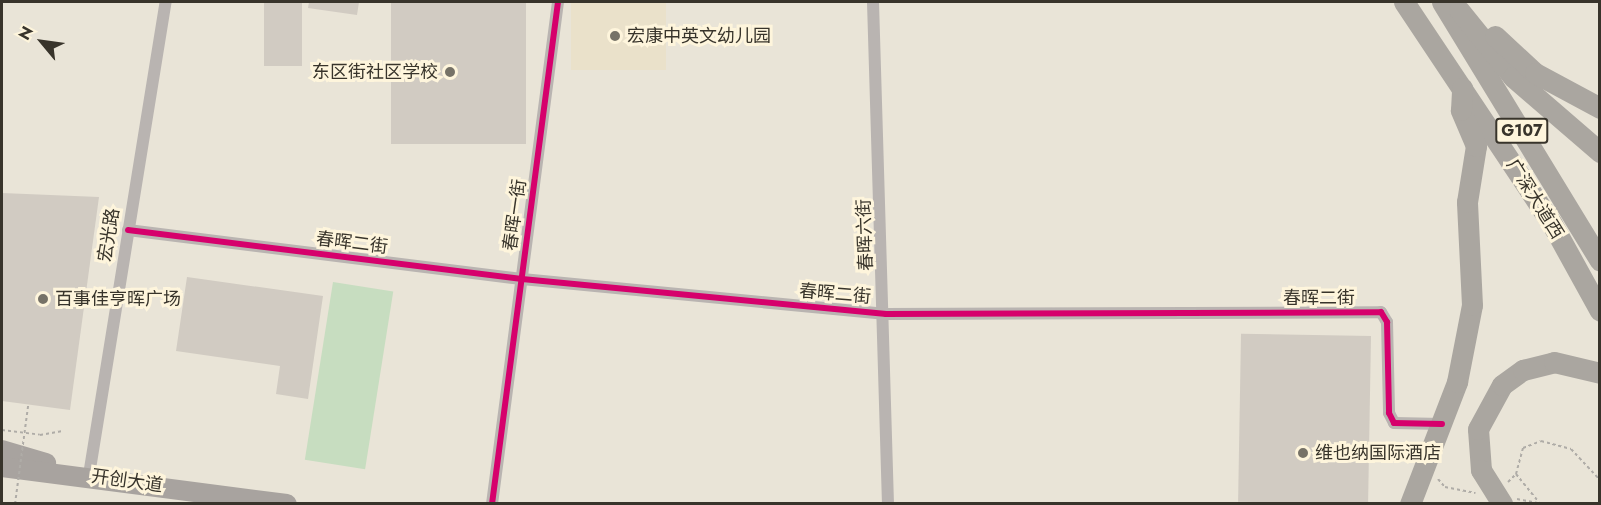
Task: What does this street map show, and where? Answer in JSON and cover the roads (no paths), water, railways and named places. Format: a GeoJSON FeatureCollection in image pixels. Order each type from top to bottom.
{"type":"FeatureCollection","features":[{"type":"Feature","properties":{"kind":"highway","name":"广深大道西"},"geometry":{"type":"LineString","coordinates":[[1404,2],[1552,224],[1599,310]]}},
{"type":"Feature","properties":{"kind":"highway","name":"广深大道西"},"geometry":{"type":"LineString","coordinates":[[1442,2],[1599,261]]}},
{"type":"Feature","properties":{"kind":"highway"},"geometry":{"type":"LineString","coordinates":[[1450,2],[1513,77],[1599,152]]}},
{"type":"Feature","properties":{"kind":"highway"},"geometry":{"type":"LineString","coordinates":[[1463,2],[1535,73],[1599,108]]}},
{"type":"Feature","properties":{"kind":"highway"},"geometry":{"type":"LineString","coordinates":[[1410,504],[1442,424],[1468,343],[1473,305],[1467,202],[1476,146],[1461,110],[1462,88]]}},
{"type":"Feature","properties":{"kind":"highway"},"geometry":{"type":"LineString","coordinates":[[1503,495],[1481,470],[1481,418],[1494,394],[1512,376],[1554,362],[1599,373]]}},
{"type":"Feature","properties":{"kind":"main road"},"geometry":{"type":"LineString","coordinates":[[2,450],[89,476]]}},
{"type":"Feature","properties":{"kind":"main road","name":"开创大道"},"geometry":{"type":"LineString","coordinates":[[2,467],[89,476],[287,504]]}},
{"type":"Feature","properties":{"kind":"street","name":"宏光路"},"geometry":{"type":"LineString","coordinates":[[89,476],[166,2]]}},
{"type":"Feature","properties":{"kind":"street","name":"春晖一街"},"geometry":{"type":"LineString","coordinates":[[492,504],[558,2]]}},
{"type":"Feature","properties":{"kind":"street","name":"春晖六街"},"geometry":{"type":"LineString","coordinates":[[873,2],[886,314],[888,504]]}},
{"type":"Feature","properties":{"kind":"street","name":"春晖二街"},"geometry":{"type":"LineString","coordinates":[[128,230],[522,279],[886,314],[1381,312],[1387,322],[1389,413],[1394,423],[1442,424]]}},
{"type":"Feature","properties":{"kind":"place","name":"宏康中英文幼儿园"},"geometry":{"type":"Point","coordinates":[615,36]}},
{"type":"Feature","properties":{"kind":"place","name":"东区街社区学校"},"geometry":{"type":"Point","coordinates":[450,72]}},
{"type":"Feature","properties":{"kind":"place","name":"百事佳亨晖广场"},"geometry":{"type":"Point","coordinates":[43,299]}},
{"type":"Feature","properties":{"kind":"place","name":"维也纳国际酒店"},"geometry":{"type":"Point","coordinates":[1303,453]}}]}
